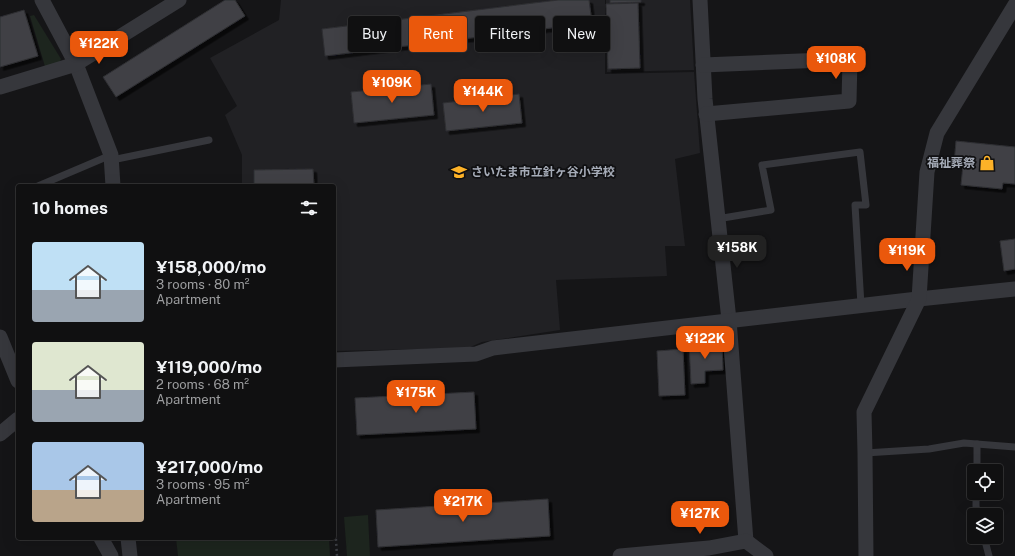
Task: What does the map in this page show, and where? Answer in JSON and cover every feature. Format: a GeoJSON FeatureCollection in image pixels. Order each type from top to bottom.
{"type":"FeatureCollection","features":[{"type":"Feature","properties":{"kind":"street"},"geometry":{"type":"LineString","coordinates":[[42,0],[76,64],[111,157],[113,184]]}},
{"type":"Feature","properties":{"kind":"street"},"geometry":{"type":"LineString","coordinates":[[0,87],[76,64],[179,0]]}},
{"type":"Feature","properties":{"kind":"street"},"geometry":{"type":"LineString","coordinates":[[700,0],[706,114],[729,320],[746,541]]}},
{"type":"Feature","properties":{"kind":"street"},"geometry":{"type":"LineString","coordinates":[[866,556],[864,412],[919,299],[927,172],[937,133],[1015,5]]}},
{"type":"Feature","properties":{"kind":"street"},"geometry":{"type":"LineString","coordinates":[[703,65],[850,59],[849,101],[706,114]]}},
{"type":"Feature","properties":{"kind":"street"},"geometry":{"type":"LineString","coordinates":[[336,360],[476,354],[493,348],[861,305],[1015,289]]}},
{"type":"Feature","properties":{"kind":"street"},"geometry":{"type":"LineString","coordinates":[[0,338],[16,376]]}},
{"type":"Feature","properties":{"kind":"street"},"geometry":{"type":"LineString","coordinates":[[0,434],[16,421]]}},
{"type":"Feature","properties":{"kind":"street"},"geometry":{"type":"LineString","coordinates":[[102,540],[111,556]]}},
{"type":"Feature","properties":{"kind":"street"},"geometry":{"type":"LineString","coordinates":[[128,540],[130,556]]}},
{"type":"Feature","properties":{"kind":"street"},"geometry":{"type":"LineString","coordinates":[[620,556],[709,548],[746,541],[766,556]]}},
{"type":"Feature","properties":{"kind":"lane"},"geometry":{"type":"LineString","coordinates":[[43,184],[111,157],[209,140]]}},
{"type":"Feature","properties":{"kind":"lane"},"geometry":{"type":"LineString","coordinates":[[718,218],[771,210],[762,165],[860,152],[866,205],[855,205],[861,305]]}},
{"type":"Feature","properties":{"kind":"lane"},"geometry":{"type":"LineString","coordinates":[[865,453],[929,449],[964,443],[1015,447]]}},
{"type":"Feature","properties":{"kind":"lane"},"geometry":{"type":"LineString","coordinates":[[977,444],[977,464]]}},
{"type":"Feature","properties":{"kind":"lane"},"geometry":{"type":"LineString","coordinates":[[986,544],[989,556]]}},
{"type":"Feature","properties":{"kind":"path"},"geometry":{"type":"LineString","coordinates":[[336,540],[337,556]]}},
{"type":"Feature","properties":{"kind":"shaded area","name":"さいたま市立針ヶ谷小学校"},"geometry":{"type":"Polygon","coordinates":[[[281,0],[605,0],[605,16],[553,16],[553,52],[605,52],[605,74],[694,72],[700,153],[675,159],[685,246],[665,246],[667,276],[556,280],[560,330],[482,342],[468,348],[336,351],[336,184],[242,184],[242,155],[225,115],[237,106],[210,58],[279,20],[281,0]]]}},
{"type":"Feature","properties":{"kind":"shaded area"},"geometry":{"type":"Polygon","coordinates":[[[606,0],[690,0],[694,70],[607,72],[607,52],[610,52],[610,16],[606,16],[606,0]]]}},
{"type":"Feature","properties":{"kind":"shaded area"},"geometry":{"type":"Polygon","coordinates":[[[34,15],[61,59],[58,66],[46,70],[30,16],[34,15]]]}},
{"type":"Feature","properties":{"kind":"shaded area"},"geometry":{"type":"Polygon","coordinates":[[[368,515],[370,556],[347,556],[344,517],[368,515]]]}},
{"type":"Feature","properties":{"kind":"shaded area"},"geometry":{"type":"Polygon","coordinates":[[[176,540],[329,540],[330,556],[178,556],[176,540]]]}},
{"type":"Feature","properties":{"kind":"building"},"geometry":{"type":"Polygon","coordinates":[[[225,0],[235,0],[245,16],[116,97],[103,77],[225,0]]]}},
{"type":"Feature","properties":{"kind":"building"},"geometry":{"type":"Polygon","coordinates":[[[558,0],[589,0],[591,16],[553,16],[553,28],[545,29],[545,16],[475,16],[475,37],[467,38],[467,16],[428,16],[558,0]]]}},
{"type":"Feature","properties":{"kind":"building"},"geometry":{"type":"Polygon","coordinates":[[[610,0],[641,0],[641,2],[610,3],[610,0]]]}},
{"type":"Feature","properties":{"kind":"building"},"geometry":{"type":"Polygon","coordinates":[[[638,3],[640,68],[608,69],[607,52],[610,52],[610,16],[606,16],[606,4],[638,3]]]}},
{"type":"Feature","properties":{"kind":"building"},"geometry":{"type":"Polygon","coordinates":[[[24,10],[38,56],[0,67],[0,17],[24,10]]]}},
{"type":"Feature","properties":{"kind":"building"},"geometry":{"type":"Polygon","coordinates":[[[409,18],[409,46],[401,47],[401,19],[409,18]]]}},
{"type":"Feature","properties":{"kind":"building"},"geometry":{"type":"Polygon","coordinates":[[[348,26],[348,52],[357,52],[325,56],[322,29],[348,26]]]}},
{"type":"Feature","properties":{"kind":"building"},"geometry":{"type":"Polygon","coordinates":[[[431,84],[434,115],[354,123],[351,92],[431,84]]]}},
{"type":"Feature","properties":{"kind":"building"},"geometry":{"type":"Polygon","coordinates":[[[519,94],[522,123],[446,131],[443,103],[519,94]]]}},
{"type":"Feature","properties":{"kind":"building"},"geometry":{"type":"Polygon","coordinates":[[[956,141],[1015,147],[1015,184],[1003,183],[1002,189],[961,185],[963,165],[954,164],[956,141]]]}},
{"type":"Feature","properties":{"kind":"building"},"geometry":{"type":"Polygon","coordinates":[[[313,169],[314,184],[254,184],[254,170],[313,169]]]}},
{"type":"Feature","properties":{"kind":"building"},"geometry":{"type":"Polygon","coordinates":[[[1015,239],[1015,269],[1004,271],[1000,241],[1015,239]]]}},
{"type":"Feature","properties":{"kind":"building"},"geometry":{"type":"Polygon","coordinates":[[[722,341],[723,370],[705,371],[705,383],[691,384],[689,343],[722,341]]]}},
{"type":"Feature","properties":{"kind":"building"},"geometry":{"type":"Polygon","coordinates":[[[683,349],[685,395],[659,396],[657,351],[683,349]]]}},
{"type":"Feature","properties":{"kind":"building"},"geometry":{"type":"Polygon","coordinates":[[[474,392],[476,429],[357,435],[355,398],[474,392]]]}},
{"type":"Feature","properties":{"kind":"building"},"geometry":{"type":"Polygon","coordinates":[[[548,499],[550,536],[378,547],[376,510],[548,499]]]}},
{"type":"Feature","properties":{"kind":"place","name":"福祉葬祭"},"geometry":{"type":"Point","coordinates":[987,163]}},
{"type":"Feature","properties":{"kind":"place","name":"さいたま市立針ヶ谷小学校"},"geometry":{"type":"Point","coordinates":[459,172]}}]}
